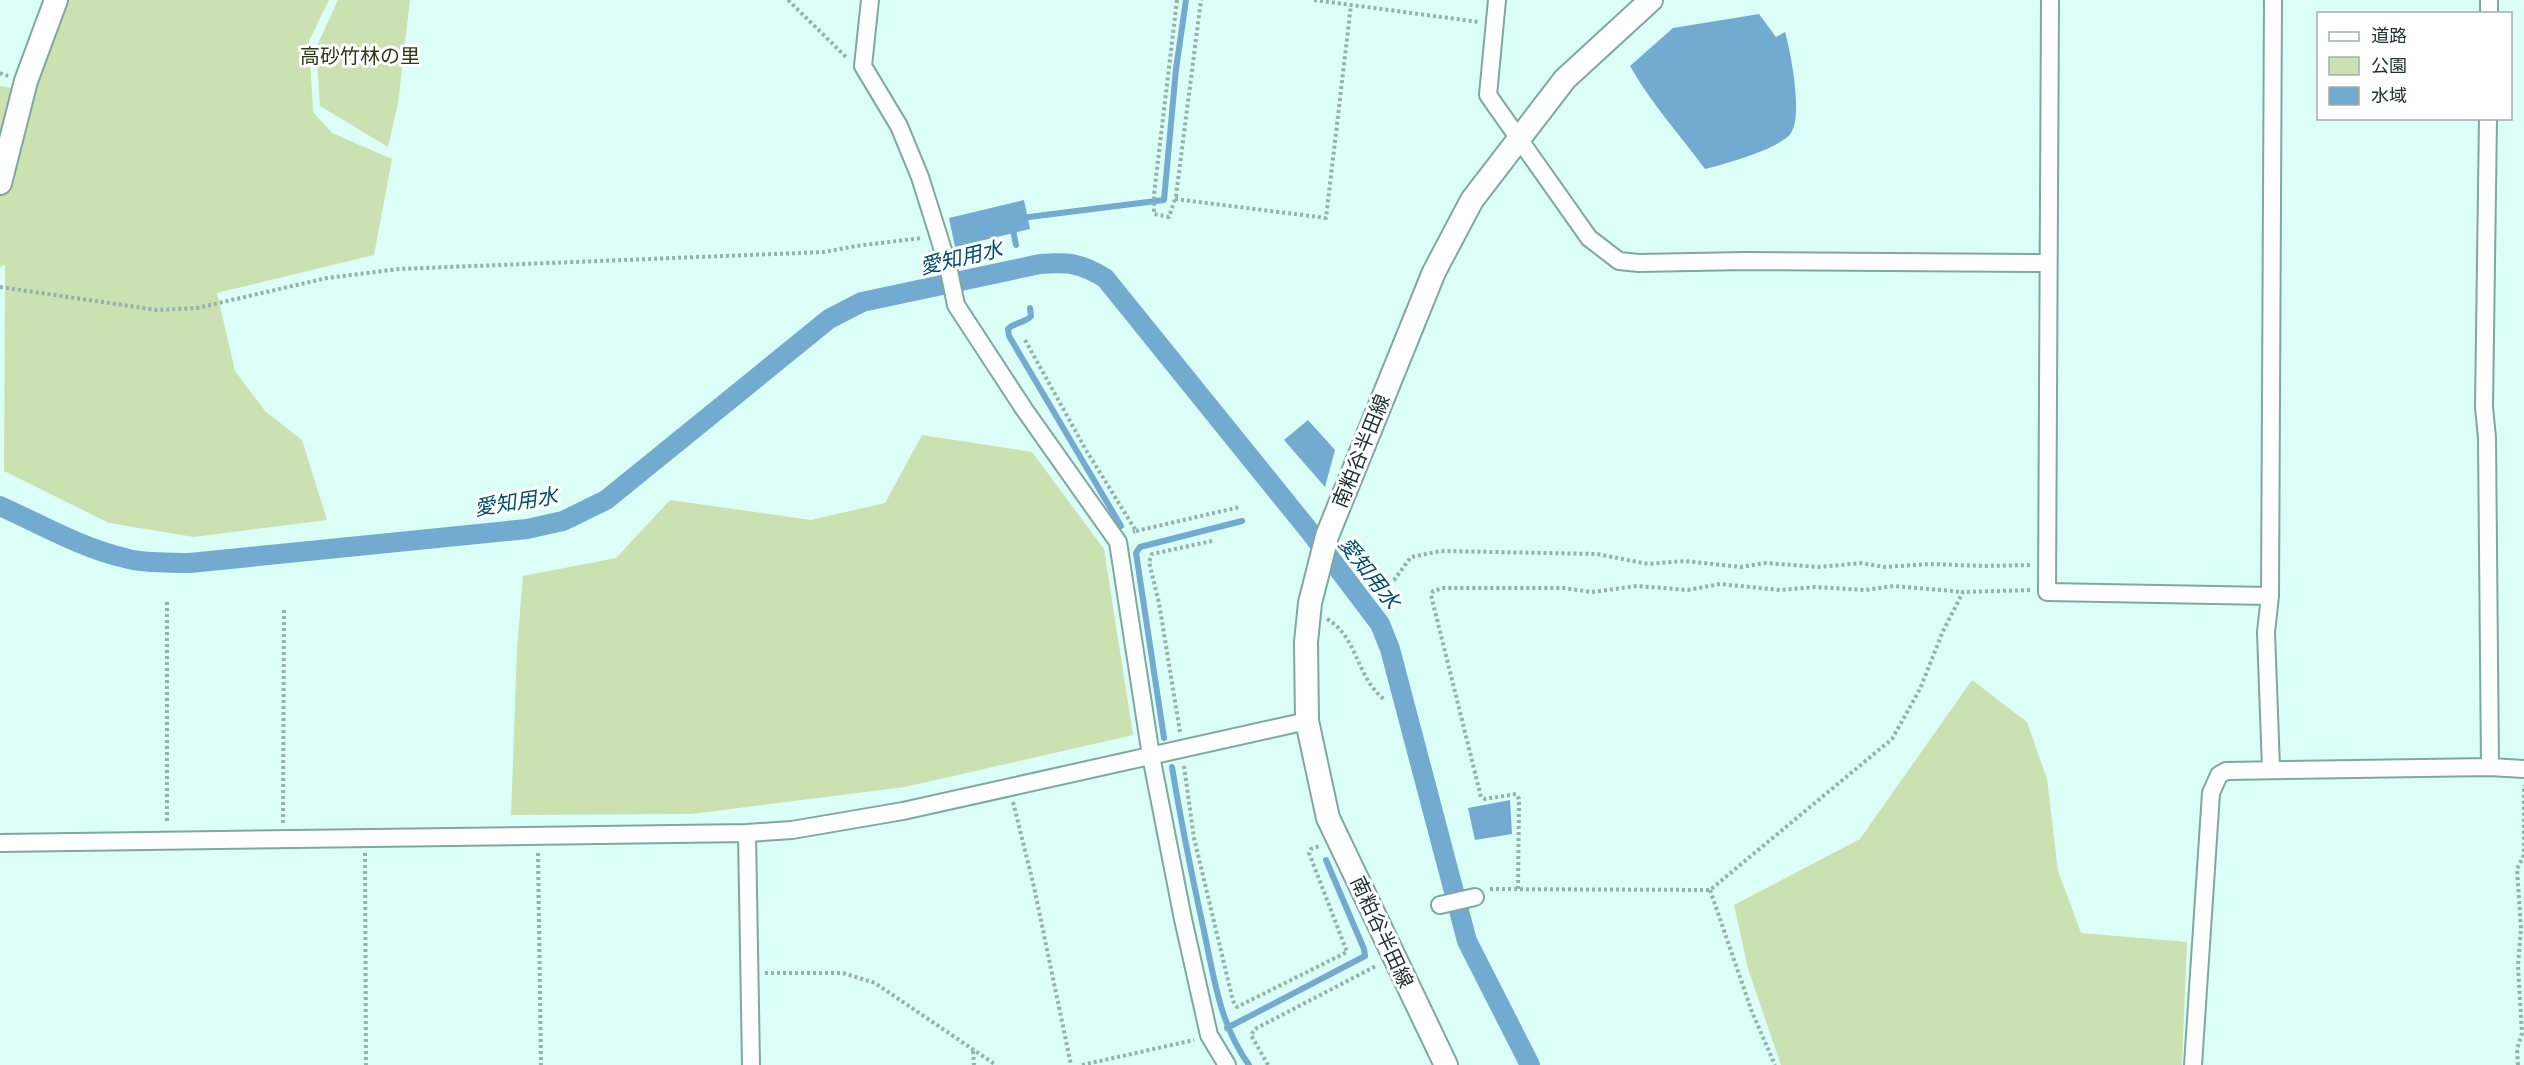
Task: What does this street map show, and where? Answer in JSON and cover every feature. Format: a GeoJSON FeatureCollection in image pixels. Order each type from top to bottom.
{"type":"FeatureCollection","features":[{"type":"Feature","properties":{"kind":"main road"},"geometry":{"type":"LineString","coordinates":[[0,183],[26,81],[56,0]]}},
{"type":"Feature","properties":{"kind":"main road","name":"南粕谷半田線"},"geometry":{"type":"LineString","coordinates":[[1446,1065],[1328,818],[1307,721],[1306,642],[1318,565],[1327,536],[1434,272],[1472,200],[1565,79],[1651,0]]}},
{"type":"Feature","properties":{"kind":"street"},"geometry":{"type":"LineString","coordinates":[[870,0],[863,66],[899,126],[920,177],[948,266],[956,304],[1024,409],[1118,542],[1152,756],[1183,919],[1210,1036],[1227,1065]]}},
{"type":"Feature","properties":{"kind":"street"},"geometry":{"type":"LineString","coordinates":[[1497,0],[1488,95],[1589,238],[1619,261],[1639,263],[1746,261],[2048,263]]}},
{"type":"Feature","properties":{"kind":"street"},"geometry":{"type":"LineString","coordinates":[[2050,0],[2048,592],[2271,596]]}},
{"type":"Feature","properties":{"kind":"street"},"geometry":{"type":"LineString","coordinates":[[2271,768],[2266,633],[2271,596],[2273,0]]}},
{"type":"Feature","properties":{"kind":"street"},"geometry":{"type":"LineString","coordinates":[[2488,120],[2484,407],[2487,438],[2490,767]]}},
{"type":"Feature","properties":{"kind":"street"},"geometry":{"type":"LineString","coordinates":[[0,843],[747,833],[792,830],[903,811],[1307,721]]}},
{"type":"Feature","properties":{"kind":"street"},"geometry":{"type":"LineString","coordinates":[[2193,1065],[2211,793],[2219,775],[2226,771],[2271,768],[2490,767],[2524,769]]}},
{"type":"Feature","properties":{"kind":"street"},"geometry":{"type":"LineString","coordinates":[[747,833],[750,1065]]}},
{"type":"Feature","properties":{"kind":"street"},"geometry":{"type":"LineString","coordinates":[[1440,905],[1475,897]]}},
{"type":"Feature","properties":{"kind":"path"},"geometry":{"type":"LineString","coordinates":[[788,0],[851,62],[863,66]]}},
{"type":"Feature","properties":{"kind":"path"},"geometry":{"type":"LineString","coordinates":[[1178,0],[1158,159],[1154,214],[1169,217],[1175,199],[1202,0]]}},
{"type":"Feature","properties":{"kind":"path"},"geometry":{"type":"LineString","coordinates":[[1314,0],[1494,23]]}},
{"type":"Feature","properties":{"kind":"path"},"geometry":{"type":"LineString","coordinates":[[1175,199],[1326,218],[1351,5]]}},
{"type":"Feature","properties":{"kind":"path"},"geometry":{"type":"LineString","coordinates":[[0,287],[157,310],[197,308],[327,278],[399,269],[824,252],[856,246],[919,240],[938,234]]}},
{"type":"Feature","properties":{"kind":"path"},"geometry":{"type":"LineString","coordinates":[[1025,340],[1080,440],[1136,531]]}},
{"type":"Feature","properties":{"kind":"path"},"geometry":{"type":"LineString","coordinates":[[1115,538],[1240,507]]}},
{"type":"Feature","properties":{"kind":"path"},"geometry":{"type":"LineString","coordinates":[[1212,541],[1152,554],[1149,562],[1160,603],[1194,838],[1233,1001],[1237,1007],[1347,952],[1309,853],[1311,849],[1338,840]]}},
{"type":"Feature","properties":{"kind":"path"},"geometry":{"type":"LineString","coordinates":[[1378,589],[1394,580],[1411,557],[1441,551],[1597,554],[1648,564],[1685,561],[1741,567],[1766,563],[1819,567],[1862,563],[1884,567],[1930,564],[1983,567],[2047,564]]}},
{"type":"Feature","properties":{"kind":"path"},"geometry":{"type":"LineString","coordinates":[[1518,889],[1519,799],[1516,794],[1485,799],[1481,797],[1431,595],[1433,591],[1444,588],[1563,588],[1592,592],[1637,586],[1688,590],[1720,584],[1780,590],[1815,587],[1865,590],[1894,586],[1963,592],[2026,590],[2048,592]]}},
{"type":"Feature","properties":{"kind":"path"},"geometry":{"type":"LineString","coordinates":[[1475,897],[1490,889],[1710,890],[1892,739],[1920,689],[1943,631],[1963,592]]}},
{"type":"Feature","properties":{"kind":"path"},"geometry":{"type":"LineString","coordinates":[[167,602],[166,813],[170,841]]}},
{"type":"Feature","properties":{"kind":"path"},"geometry":{"type":"LineString","coordinates":[[283,840],[284,607]]}},
{"type":"Feature","properties":{"kind":"path"},"geometry":{"type":"LineString","coordinates":[[1309,616],[1326,618],[1335,623],[1347,638],[1373,691],[1385,700]]}},
{"type":"Feature","properties":{"kind":"path"},"geometry":{"type":"LineString","coordinates":[[2518,1065],[2517,1049],[2522,1033],[2518,966],[2521,928],[2517,869],[2524,855],[2524,769]]}},
{"type":"Feature","properties":{"kind":"path"},"geometry":{"type":"LineString","coordinates":[[1010,787],[1034,887],[1071,1065]]}},
{"type":"Feature","properties":{"kind":"path"},"geometry":{"type":"LineString","coordinates":[[538,836],[541,1065]]}},
{"type":"Feature","properties":{"kind":"path"},"geometry":{"type":"LineString","coordinates":[[365,839],[366,1065]]}},
{"type":"Feature","properties":{"kind":"path"},"geometry":{"type":"LineString","coordinates":[[1710,890],[1752,1012],[1774,1065]]}},
{"type":"Feature","properties":{"kind":"path"},"geometry":{"type":"LineString","coordinates":[[1268,1065],[1251,1035],[1255,1029],[1370,968],[1394,958]]}},
{"type":"Feature","properties":{"kind":"path"},"geometry":{"type":"LineString","coordinates":[[750,973],[843,973],[874,983],[996,1065]]}},
{"type":"Feature","properties":{"kind":"path"},"geometry":{"type":"LineString","coordinates":[[1082,1065],[1210,1036]]}},
{"type":"Feature","properties":{"kind":"path"},"geometry":{"type":"LineString","coordinates":[[973,1050],[974,1065]]}},
{"type":"Feature","properties":{"kind":"green space"},"geometry":{"type":"Polygon","coordinates":[[[66,0],[329,0],[309,41],[313,112],[332,133],[392,159],[374,255],[217,293],[235,371],[265,411],[302,440],[327,520],[194,537],[109,523],[4,471],[5,265],[0,267],[0,86],[30,91],[66,0]]]}},
{"type":"Feature","properties":{"kind":"green space","name":"高砂竹林の里"},"geometry":{"type":"Polygon","coordinates":[[[338,0],[410,0],[398,103],[388,147],[320,106],[316,48],[338,0]]]}},
{"type":"Feature","properties":{"kind":"green space"},"geometry":{"type":"Polygon","coordinates":[[[922,435],[1032,452],[1104,549],[1133,735],[905,787],[691,814],[511,815],[517,648],[523,576],[616,558],[670,500],[811,520],[885,503],[922,435]]]}},
{"type":"Feature","properties":{"kind":"green space"},"geometry":{"type":"Polygon","coordinates":[[[1972,680],[2027,722],[2047,779],[2058,871],[2081,933],[2187,942],[2182,1065],[1781,1065],[1748,969],[1734,905],[1860,839],[1972,680]]]}},
{"type":"Feature","properties":{"kind":"water"},"geometry":{"type":"Polygon","coordinates":[[[1759,14],[1776,37],[1785,32],[1796,99],[1796,113],[1791,133],[1776,145],[1705,169],[1656,106],[1630,66],[1673,28],[1759,14]]]}},
{"type":"Feature","properties":{"kind":"water"},"geometry":{"type":"Polygon","coordinates":[[[1024,200],[1030,229],[955,247],[949,218],[1024,200]]]}},
{"type":"Feature","properties":{"kind":"water"},"geometry":{"type":"Polygon","coordinates":[[[1308,420],[1335,450],[1325,487],[1284,440],[1308,420]]]}},
{"type":"Feature","properties":{"kind":"water"},"geometry":{"type":"Polygon","coordinates":[[[1510,800],[1512,834],[1475,840],[1468,808],[1510,800]]]}},
{"type":"Feature","properties":{"kind":"waterway"},"geometry":{"type":"LineString","coordinates":[[1021,218],[1164,200],[1176,69],[1186,0]]}},
{"type":"Feature","properties":{"kind":"waterway"},"geometry":{"type":"LineString","coordinates":[[1012,225],[1016,245]]}},
{"type":"Feature","properties":{"kind":"waterway","name":"愛知用水"},"geometry":{"type":"LineString","coordinates":[[0,506],[61,535],[109,554],[133,560],[157,562],[190,563],[527,529],[563,521],[606,500],[829,319],[862,302],[1040,264],[1059,263],[1081,266],[1105,278],[1311,533],[1380,624],[1390,649],[1467,941],[1530,1065]]}},
{"type":"Feature","properties":{"kind":"waterway"},"geometry":{"type":"LineString","coordinates":[[1030,308],[1031,316],[1008,329],[1009,336],[1121,526]]}},
{"type":"Feature","properties":{"kind":"waterway"},"geometry":{"type":"LineString","coordinates":[[1164,738],[1136,553],[1140,547],[1242,521]]}},
{"type":"Feature","properties":{"kind":"waterway"},"geometry":{"type":"LineString","coordinates":[[1172,767],[1219,1001],[1231,1034],[1249,1065]]}},
{"type":"Feature","properties":{"kind":"waterway"},"geometry":{"type":"LineString","coordinates":[[1227,1028],[1365,956],[1326,860]]}}]}
